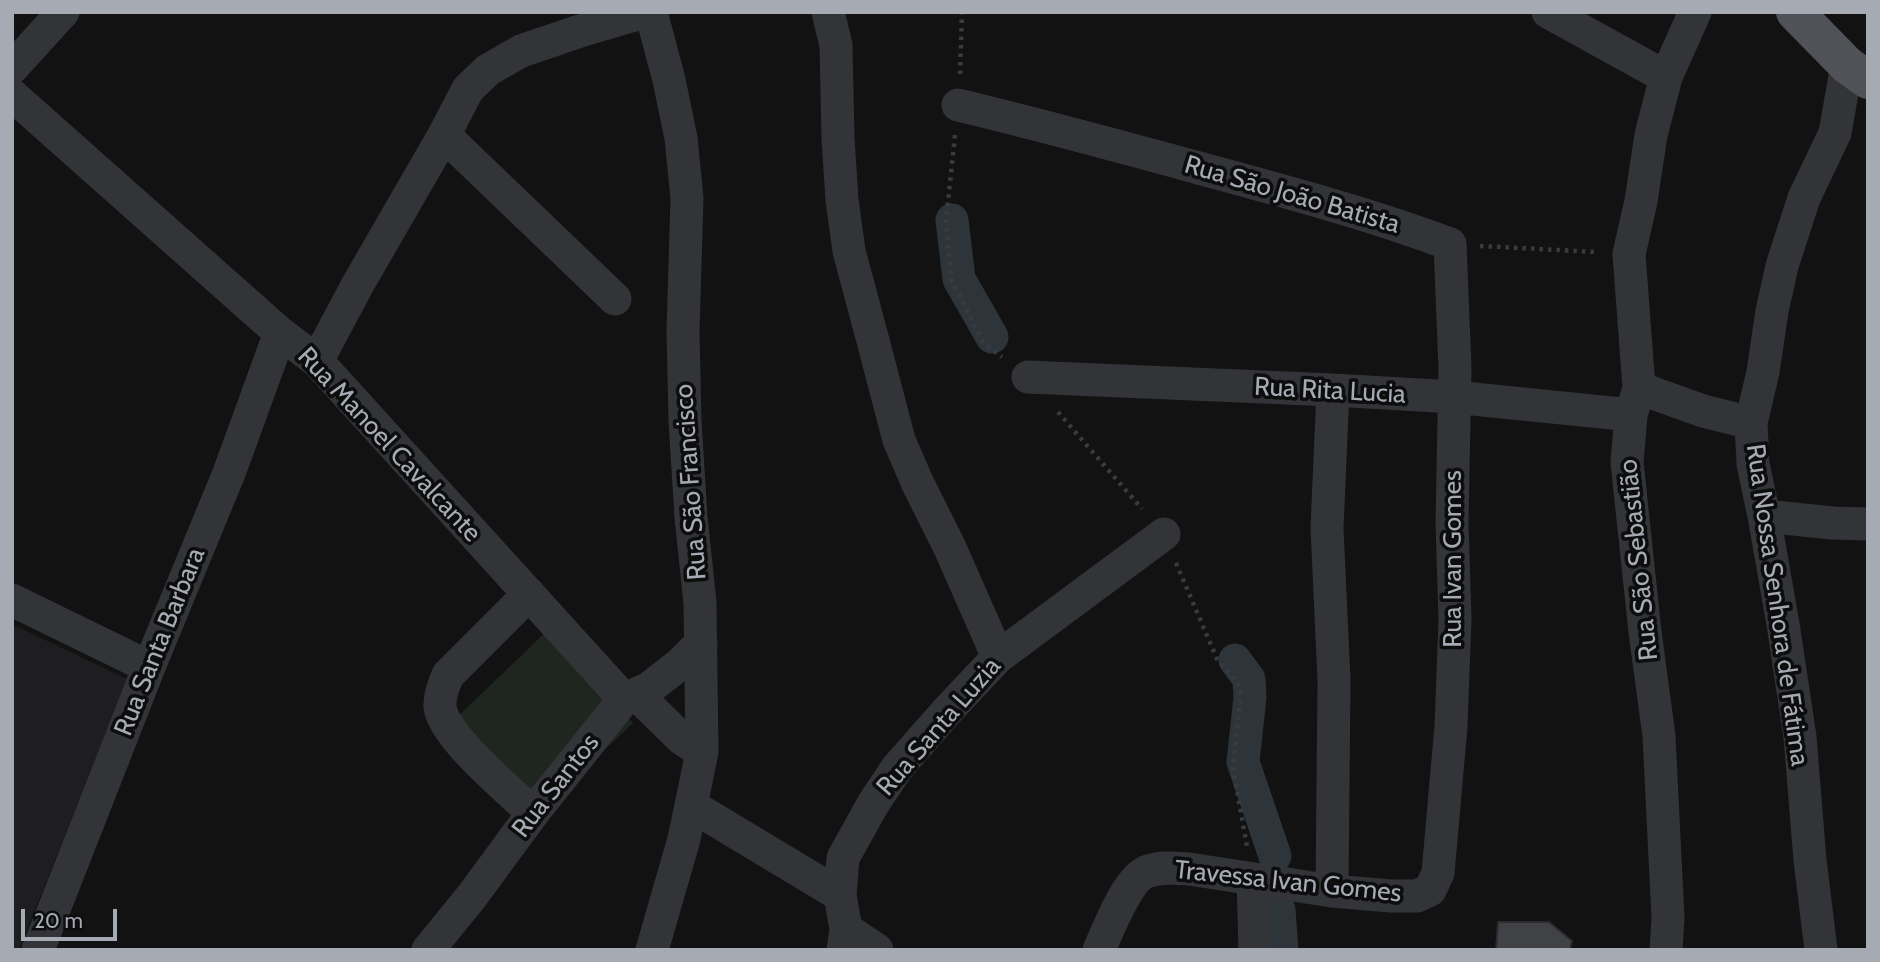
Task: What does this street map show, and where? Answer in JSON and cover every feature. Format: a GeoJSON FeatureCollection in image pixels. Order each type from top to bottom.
{"type":"FeatureCollection","features":[{"type":"Feature","properties":{"kind":"main road"},"geometry":{"type":"LineString","coordinates":[[1795,12],[1857,72]]}},
{"type":"Feature","properties":{"kind":"street"},"geometry":{"type":"LineString","coordinates":[[12,68],[63,12]]}},
{"type":"Feature","properties":{"kind":"street"},"geometry":{"type":"LineString","coordinates":[[317,361],[468,89],[488,70],[521,51],[645,12]]}},
{"type":"Feature","properties":{"kind":"street","name":"Rua São Francisco"},"geometry":{"type":"LineString","coordinates":[[651,12],[681,138],[687,198],[682,331],[691,517],[700,603],[702,752],[692,806],[652,950]]}},
{"type":"Feature","properties":{"kind":"street"},"geometry":{"type":"LineString","coordinates":[[828,12],[836,46],[838,138],[849,251],[900,440],[998,657]]}},
{"type":"Feature","properties":{"kind":"street"},"geometry":{"type":"LineString","coordinates":[[1548,12],[1666,77]]}},
{"type":"Feature","properties":{"kind":"street","name":"Rua São Sebastião"},"geometry":{"type":"LineString","coordinates":[[1666,950],[1668,918],[1660,736],[1645,632],[1627,462],[1635,401],[1629,254],[1641,201],[1651,135],[1666,77],[1695,12]]}},
{"type":"Feature","properties":{"kind":"street","name":"Rua Nossa Senhora de Fátima"},"geometry":{"type":"LineString","coordinates":[[1821,950],[1810,860],[1800,737],[1783,624],[1753,464],[1751,424],[1783,266],[1804,198],[1835,133],[1857,72]]}},
{"type":"Feature","properties":{"kind":"street","name":"Rua Manoel Cavalcante"},"geometry":{"type":"LineString","coordinates":[[12,95],[280,333],[317,361],[529,594],[630,697],[681,739],[702,752]]}},
{"type":"Feature","properties":{"kind":"street","name":"Rua São João Batista"},"geometry":{"type":"LineString","coordinates":[[958,104],[1067,131],[1310,199],[1395,224],[1450,244]]}},
{"type":"Feature","properties":{"kind":"street"},"geometry":{"type":"LineString","coordinates":[[444,135],[615,299]]}},
{"type":"Feature","properties":{"kind":"street","name":"Rua Ivan Gomes"},"geometry":{"type":"LineString","coordinates":[[1438,873],[1452,700],[1455,620],[1452,523],[1455,368],[1450,244]]}},
{"type":"Feature","properties":{"kind":"street","name":"Rua Santa Barbara"},"geometry":{"type":"LineString","coordinates":[[38,950],[229,472],[280,333]]}},
{"type":"Feature","properties":{"kind":"street","name":"Rua Rita Lucia"},"geometry":{"type":"LineString","coordinates":[[1028,377],[1454,397],[1635,401],[1692,407],[1751,424]]}},
{"type":"Feature","properties":{"kind":"street"},"geometry":{"type":"LineString","coordinates":[[1332,891],[1334,680],[1326,528],[1333,390]]}},
{"type":"Feature","properties":{"kind":"street"},"geometry":{"type":"LineString","coordinates":[[1764,516],[1868,524]]}},
{"type":"Feature","properties":{"kind":"street","name":"Rua Santa Luzia"},"geometry":{"type":"LineString","coordinates":[[845,939],[840,894],[843,858],[878,795],[897,768],[998,657],[1164,534]]}},
{"type":"Feature","properties":{"kind":"street"},"geometry":{"type":"LineString","coordinates":[[529,594],[448,675],[439,704],[443,718],[470,753],[533,813]]}},
{"type":"Feature","properties":{"kind":"street"},"geometry":{"type":"LineString","coordinates":[[12,600],[149,667]]}},
{"type":"Feature","properties":{"kind":"street","name":"Rua Santos"},"geometry":{"type":"LineString","coordinates":[[428,950],[533,813],[630,697],[648,689],[701,643]]}},
{"type":"Feature","properties":{"kind":"street"},"geometry":{"type":"LineString","coordinates":[[692,806],[840,894]]}},
{"type":"Feature","properties":{"kind":"street","name":"Travessa Ivan Gomes"},"geometry":{"type":"LineString","coordinates":[[1099,950],[1130,886],[1144,873],[1167,868],[1189,869],[1332,891],[1417,896],[1430,890],[1438,873]]}},
{"type":"Feature","properties":{"kind":"street"},"geometry":{"type":"LineString","coordinates":[[1254,880],[1255,950]]}},
{"type":"Feature","properties":{"kind":"street"},"geometry":{"type":"LineString","coordinates":[[845,939],[877,950]]}},
{"type":"Feature","properties":{"kind":"path"},"geometry":{"type":"LineString","coordinates":[[962,12],[958,104],[946,221],[951,279],[983,342],[1028,377],[1164,534],[1217,659],[1237,682],[1241,694],[1233,768],[1254,880]]}},
{"type":"Feature","properties":{"kind":"path"},"geometry":{"type":"LineString","coordinates":[[1450,244],[1629,254]]}},
{"type":"Feature","properties":{"kind":"shaded area"},"geometry":{"type":"Polygon","coordinates":[[[12,624],[127,679],[19,950],[12,950],[12,624]]]}},
{"type":"Feature","properties":{"kind":"shaded area"},"geometry":{"type":"Polygon","coordinates":[[[552,626],[633,723],[538,813],[449,725],[552,626]]]}},
{"type":"Feature","properties":{"kind":"building"},"geometry":{"type":"Polygon","coordinates":[[[1498,922],[1549,922],[1572,941],[1570,950],[1496,950],[1498,922]]]}},
{"type":"Feature","properties":{"kind":"waterway"},"geometry":{"type":"LineString","coordinates":[[952,220],[959,279],[992,337]]}},
{"type":"Feature","properties":{"kind":"waterway"},"geometry":{"type":"LineString","coordinates":[[1235,660],[1249,679],[1250,697],[1243,762],[1275,856]]}},
{"type":"Feature","properties":{"kind":"waterway"},"geometry":{"type":"LineString","coordinates":[[1279,910],[1282,950]]}}]}
